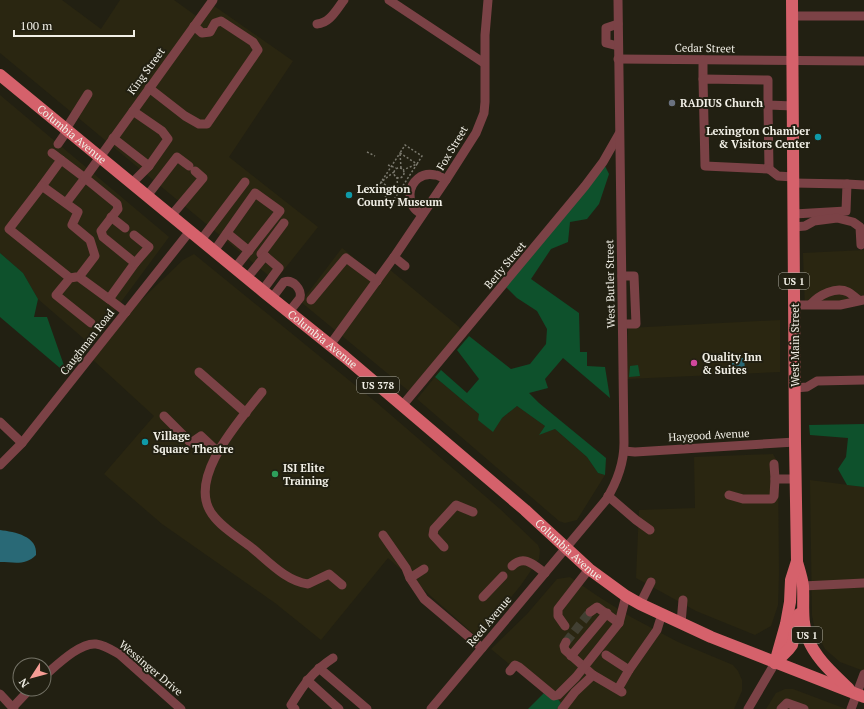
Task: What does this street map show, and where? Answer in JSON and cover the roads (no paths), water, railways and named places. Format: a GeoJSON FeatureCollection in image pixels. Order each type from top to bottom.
{"type":"FeatureCollection","features":[{"type":"Feature","properties":{"kind":"main road","name":"West Main Street"},"geometry":{"type":"LineString","coordinates":[[775,663],[786,624],[790,602],[791,580],[797,562],[792,0]]}},
{"type":"Feature","properties":{"kind":"main road","name":"Columbia Avenue"},"geometry":{"type":"LineString","coordinates":[[0,75],[330,345],[525,510],[589,570],[640,604],[711,637],[775,663]]}},
{"type":"Feature","properties":{"kind":"main road","name":"US 1"},"geometry":{"type":"LineString","coordinates":[[797,562],[803,586],[802,598],[804,626],[807,638],[823,663],[858,694]]}},
{"type":"Feature","properties":{"kind":"main road"},"geometry":{"type":"LineString","coordinates":[[802,598],[795,637],[792,645],[789,650],[775,663],[858,694]]}},
{"type":"Feature","properties":{"kind":"street","name":"King Street"},"geometry":{"type":"LineString","coordinates":[[66,203],[213,0]]}},
{"type":"Feature","properties":{"kind":"street"},"geometry":{"type":"LineString","coordinates":[[317,24],[328,20],[344,0]]}},
{"type":"Feature","properties":{"kind":"street"},"geometry":{"type":"LineString","coordinates":[[389,0],[484,63]]}},
{"type":"Feature","properties":{"kind":"street","name":"Fox Street"},"geometry":{"type":"LineString","coordinates":[[330,345],[394,258],[476,133],[484,113],[486,92],[484,63],[488,0]]}},
{"type":"Feature","properties":{"kind":"street","name":"West Butler Street"},"geometry":{"type":"LineString","coordinates":[[566,548],[608,496],[617,480],[622,466],[624,450],[618,0]]}},
{"type":"Feature","properties":{"kind":"street"},"geometry":{"type":"LineString","coordinates":[[792,16],[864,16]]}},
{"type":"Feature","properties":{"kind":"street"},"geometry":{"type":"LineString","coordinates":[[149,88],[185,116],[199,124],[207,124],[258,50],[253,42],[221,20],[215,23],[210,32],[202,33],[194,26]]}},
{"type":"Feature","properties":{"kind":"street","name":"Cedar Street"},"geometry":{"type":"LineString","coordinates":[[618,58],[864,62]]}},
{"type":"Feature","properties":{"kind":"street"},"geometry":{"type":"LineString","coordinates":[[704,60],[704,166],[769,169],[778,176],[793,180],[864,185]]}},
{"type":"Feature","properties":{"kind":"street"},"geometry":{"type":"LineString","coordinates":[[704,79],[768,80],[769,169]]}},
{"type":"Feature","properties":{"kind":"street"},"geometry":{"type":"LineString","coordinates":[[58,144],[88,94]]}},
{"type":"Feature","properties":{"kind":"street"},"geometry":{"type":"LineString","coordinates":[[768,105],[793,106]]}},
{"type":"Feature","properties":{"kind":"street"},"geometry":{"type":"LineString","coordinates":[[132,183],[149,166],[168,139],[162,131],[133,110]]}},
{"type":"Feature","properties":{"kind":"street","name":"Berly Street"},"geometry":{"type":"LineString","coordinates":[[402,406],[585,186],[603,162],[620,134]]}},
{"type":"Feature","properties":{"kind":"street"},"geometry":{"type":"LineString","coordinates":[[113,138],[149,166]]}},
{"type":"Feature","properties":{"kind":"street"},"geometry":{"type":"LineString","coordinates":[[52,152],[117,204],[118,209],[102,232],[103,237],[135,263]]}},
{"type":"Feature","properties":{"kind":"street"},"geometry":{"type":"LineString","coordinates":[[147,196],[177,157],[192,168],[203,178],[171,216]]}},
{"type":"Feature","properties":{"kind":"street"},"geometry":{"type":"LineString","coordinates":[[61,160],[9,229],[126,312]]}},
{"type":"Feature","properties":{"kind":"street"},"geometry":{"type":"LineString","coordinates":[[422,215],[414,209],[412,204],[410,194],[413,183],[418,178],[428,175],[438,176],[446,180]]}},
{"type":"Feature","properties":{"kind":"street"},"geometry":{"type":"LineString","coordinates":[[201,240],[244,182]]}},
{"type":"Feature","properties":{"kind":"street"},"geometry":{"type":"LineString","coordinates":[[794,214],[846,211],[847,184]]}},
{"type":"Feature","properties":{"kind":"street"},"geometry":{"type":"LineString","coordinates":[[42,186],[78,212],[72,225],[90,240],[95,256],[56,295],[91,323]]}},
{"type":"Feature","properties":{"kind":"street"},"geometry":{"type":"LineString","coordinates":[[214,251],[255,193],[280,211],[235,268]]}},
{"type":"Feature","properties":{"kind":"street"},"geometry":{"type":"LineString","coordinates":[[111,217],[125,228]]}},
{"type":"Feature","properties":{"kind":"street"},"geometry":{"type":"LineString","coordinates":[[794,227],[805,226],[814,221],[837,218],[853,222],[860,227],[861,245]]}},
{"type":"Feature","properties":{"kind":"street"},"geometry":{"type":"LineString","coordinates":[[267,294],[279,268],[261,254],[284,222]]}},
{"type":"Feature","properties":{"kind":"street","name":"Caughman Road"},"geometry":{"type":"LineString","coordinates":[[0,466],[22,443],[190,231]]}},
{"type":"Feature","properties":{"kind":"street"},"geometry":{"type":"LineString","coordinates":[[227,233],[249,251]]}},
{"type":"Feature","properties":{"kind":"street"},"geometry":{"type":"LineString","coordinates":[[109,299],[148,247],[134,235]]}},
{"type":"Feature","properties":{"kind":"street"},"geometry":{"type":"LineString","coordinates":[[247,278],[265,256]]}},
{"type":"Feature","properties":{"kind":"street"},"geometry":{"type":"LineString","coordinates":[[312,300],[346,258],[377,280]]}},
{"type":"Feature","properties":{"kind":"street"},"geometry":{"type":"LineString","coordinates":[[394,258],[405,266]]}},
{"type":"Feature","properties":{"kind":"street"},"geometry":{"type":"LineString","coordinates":[[622,276],[634,276],[636,324],[622,324]]}},
{"type":"Feature","properties":{"kind":"street"},"geometry":{"type":"LineString","coordinates":[[267,294],[284,282],[290,282],[297,286],[300,290],[300,298],[289,312]]}},
{"type":"Feature","properties":{"kind":"street"},"geometry":{"type":"LineString","coordinates":[[811,304],[816,298],[830,291],[848,292],[861,300]]}},
{"type":"Feature","properties":{"kind":"street"},"geometry":{"type":"LineString","coordinates":[[794,305],[840,305],[861,300]]}},
{"type":"Feature","properties":{"kind":"street"},"geometry":{"type":"LineString","coordinates":[[199,372],[246,413]]}},
{"type":"Feature","properties":{"kind":"street"},"geometry":{"type":"LineString","coordinates":[[795,388],[807,387],[818,381],[864,380]]}},
{"type":"Feature","properties":{"kind":"street"},"geometry":{"type":"LineString","coordinates":[[262,392],[218,452],[206,481],[205,496],[208,505],[216,519],[292,580],[308,584],[329,574],[342,585]]}},
{"type":"Feature","properties":{"kind":"street"},"geometry":{"type":"LineString","coordinates":[[164,416],[191,443],[201,436],[218,452]]}},
{"type":"Feature","properties":{"kind":"street"},"geometry":{"type":"LineString","coordinates":[[0,422],[22,443]]}},
{"type":"Feature","properties":{"kind":"street","name":"Haygood Avenue"},"geometry":{"type":"LineString","coordinates":[[624,450],[635,452],[795,442]]}},
{"type":"Feature","properties":{"kind":"street"},"geometry":{"type":"LineString","coordinates":[[729,495],[734,498],[743,499],[772,499],[774,496],[775,479],[774,464]]}},
{"type":"Feature","properties":{"kind":"street"},"geometry":{"type":"LineString","coordinates":[[775,479],[796,479]]}},
{"type":"Feature","properties":{"kind":"street"},"geometry":{"type":"LineString","coordinates":[[608,496],[650,530]]}},
{"type":"Feature","properties":{"kind":"street"},"geometry":{"type":"LineString","coordinates":[[444,547],[433,535],[434,529],[456,505],[473,512]]}},
{"type":"Feature","properties":{"kind":"street"},"geometry":{"type":"LineString","coordinates":[[383,535],[406,568],[410,578],[424,599],[482,648]]}},
{"type":"Feature","properties":{"kind":"street","name":"Reed Avenue"},"geometry":{"type":"LineString","coordinates":[[431,709],[566,548]]}},
{"type":"Feature","properties":{"kind":"street"},"geometry":{"type":"LineString","coordinates":[[512,566],[516,562],[525,560],[545,572]]}},
{"type":"Feature","properties":{"kind":"street"},"geometry":{"type":"LineString","coordinates":[[410,578],[424,569]]}},
{"type":"Feature","properties":{"kind":"street"},"geometry":{"type":"LineString","coordinates":[[565,626],[558,616],[558,609],[589,570]]}},
{"type":"Feature","properties":{"kind":"street"},"geometry":{"type":"LineString","coordinates":[[483,597],[503,576]]}},
{"type":"Feature","properties":{"kind":"street"},"geometry":{"type":"LineString","coordinates":[[640,604],[651,582]]}},
{"type":"Feature","properties":{"kind":"street"},"geometry":{"type":"LineString","coordinates":[[803,586],[864,583]]}},
{"type":"Feature","properties":{"kind":"street"},"geometry":{"type":"LineString","coordinates":[[510,670],[515,665],[554,696],[558,695],[584,667],[619,623],[626,596]]}},
{"type":"Feature","properties":{"kind":"street"},"geometry":{"type":"LineString","coordinates":[[681,623],[684,600]]}},
{"type":"Feature","properties":{"kind":"street"},"geometry":{"type":"LineString","coordinates":[[590,612],[597,607],[619,623]]}},
{"type":"Feature","properties":{"kind":"street"},"geometry":{"type":"LineString","coordinates":[[572,656],[607,614]]}},
{"type":"Feature","properties":{"kind":"street"},"geometry":{"type":"LineString","coordinates":[[566,642],[564,646],[565,650],[584,667],[593,675],[621,691],[629,670],[657,630],[662,614]]}},
{"type":"Feature","properties":{"kind":"street","name":"Wessinger Drive"},"geometry":{"type":"LineString","coordinates":[[52,669],[66,658],[88,644],[98,644],[119,654],[181,709]]}},
{"type":"Feature","properties":{"kind":"street"},"geometry":{"type":"LineString","coordinates":[[606,656],[629,670]]}},
{"type":"Feature","properties":{"kind":"street"},"geometry":{"type":"LineString","coordinates":[[295,709],[291,705],[307,680],[319,668],[333,658]]}},
{"type":"Feature","properties":{"kind":"street"},"geometry":{"type":"LineString","coordinates":[[748,709],[775,663]]}},
{"type":"Feature","properties":{"kind":"street"},"geometry":{"type":"LineString","coordinates":[[319,668],[367,709]]}},
{"type":"Feature","properties":{"kind":"street"},"geometry":{"type":"LineString","coordinates":[[851,709],[858,694],[864,674]]}},
{"type":"Feature","properties":{"kind":"street"},"geometry":{"type":"LineString","coordinates":[[562,709],[575,692],[593,675]]}},
{"type":"Feature","properties":{"kind":"street"},"geometry":{"type":"LineString","coordinates":[[307,680],[339,709]]}},
{"type":"Feature","properties":{"kind":"street"},"geometry":{"type":"LineString","coordinates":[[0,694],[13,708],[23,697]]}},
{"type":"Feature","properties":{"kind":"street"},"geometry":{"type":"LineString","coordinates":[[781,709],[787,703],[804,709]]}},
{"type":"Feature","properties":{"kind":"water"},"geometry":{"type":"Polygon","coordinates":[[[732,358],[744,358],[745,370],[732,370],[732,358]]]}},
{"type":"Feature","properties":{"kind":"water"},"geometry":{"type":"Polygon","coordinates":[[[0,530],[19,534],[29,539],[36,549],[36,555],[28,561],[23,562],[0,562],[0,530]]]}},
{"type":"Feature","properties":{"kind":"tunnel"},"geometry":{"type":"LineString","coordinates":[[566,642],[590,612]]}},
{"type":"Feature","properties":{"kind":"place","name":"RADIUS Church"},"geometry":{"type":"Point","coordinates":[672,103]}},
{"type":"Feature","properties":{"kind":"place","name":"Lexington Chamber & Visitors Center"},"geometry":{"type":"Point","coordinates":[818,137]}},
{"type":"Feature","properties":{"kind":"place","name":"Lexington County Museum"},"geometry":{"type":"Point","coordinates":[349,195]}},
{"type":"Feature","properties":{"kind":"place","name":"Quality Inn & Suites"},"geometry":{"type":"Point","coordinates":[694,363]}},
{"type":"Feature","properties":{"kind":"place","name":"Village Square Theatre"},"geometry":{"type":"Point","coordinates":[145,442]}},
{"type":"Feature","properties":{"kind":"place","name":"ISI Elite Training"},"geometry":{"type":"Point","coordinates":[275,474]}}]}
